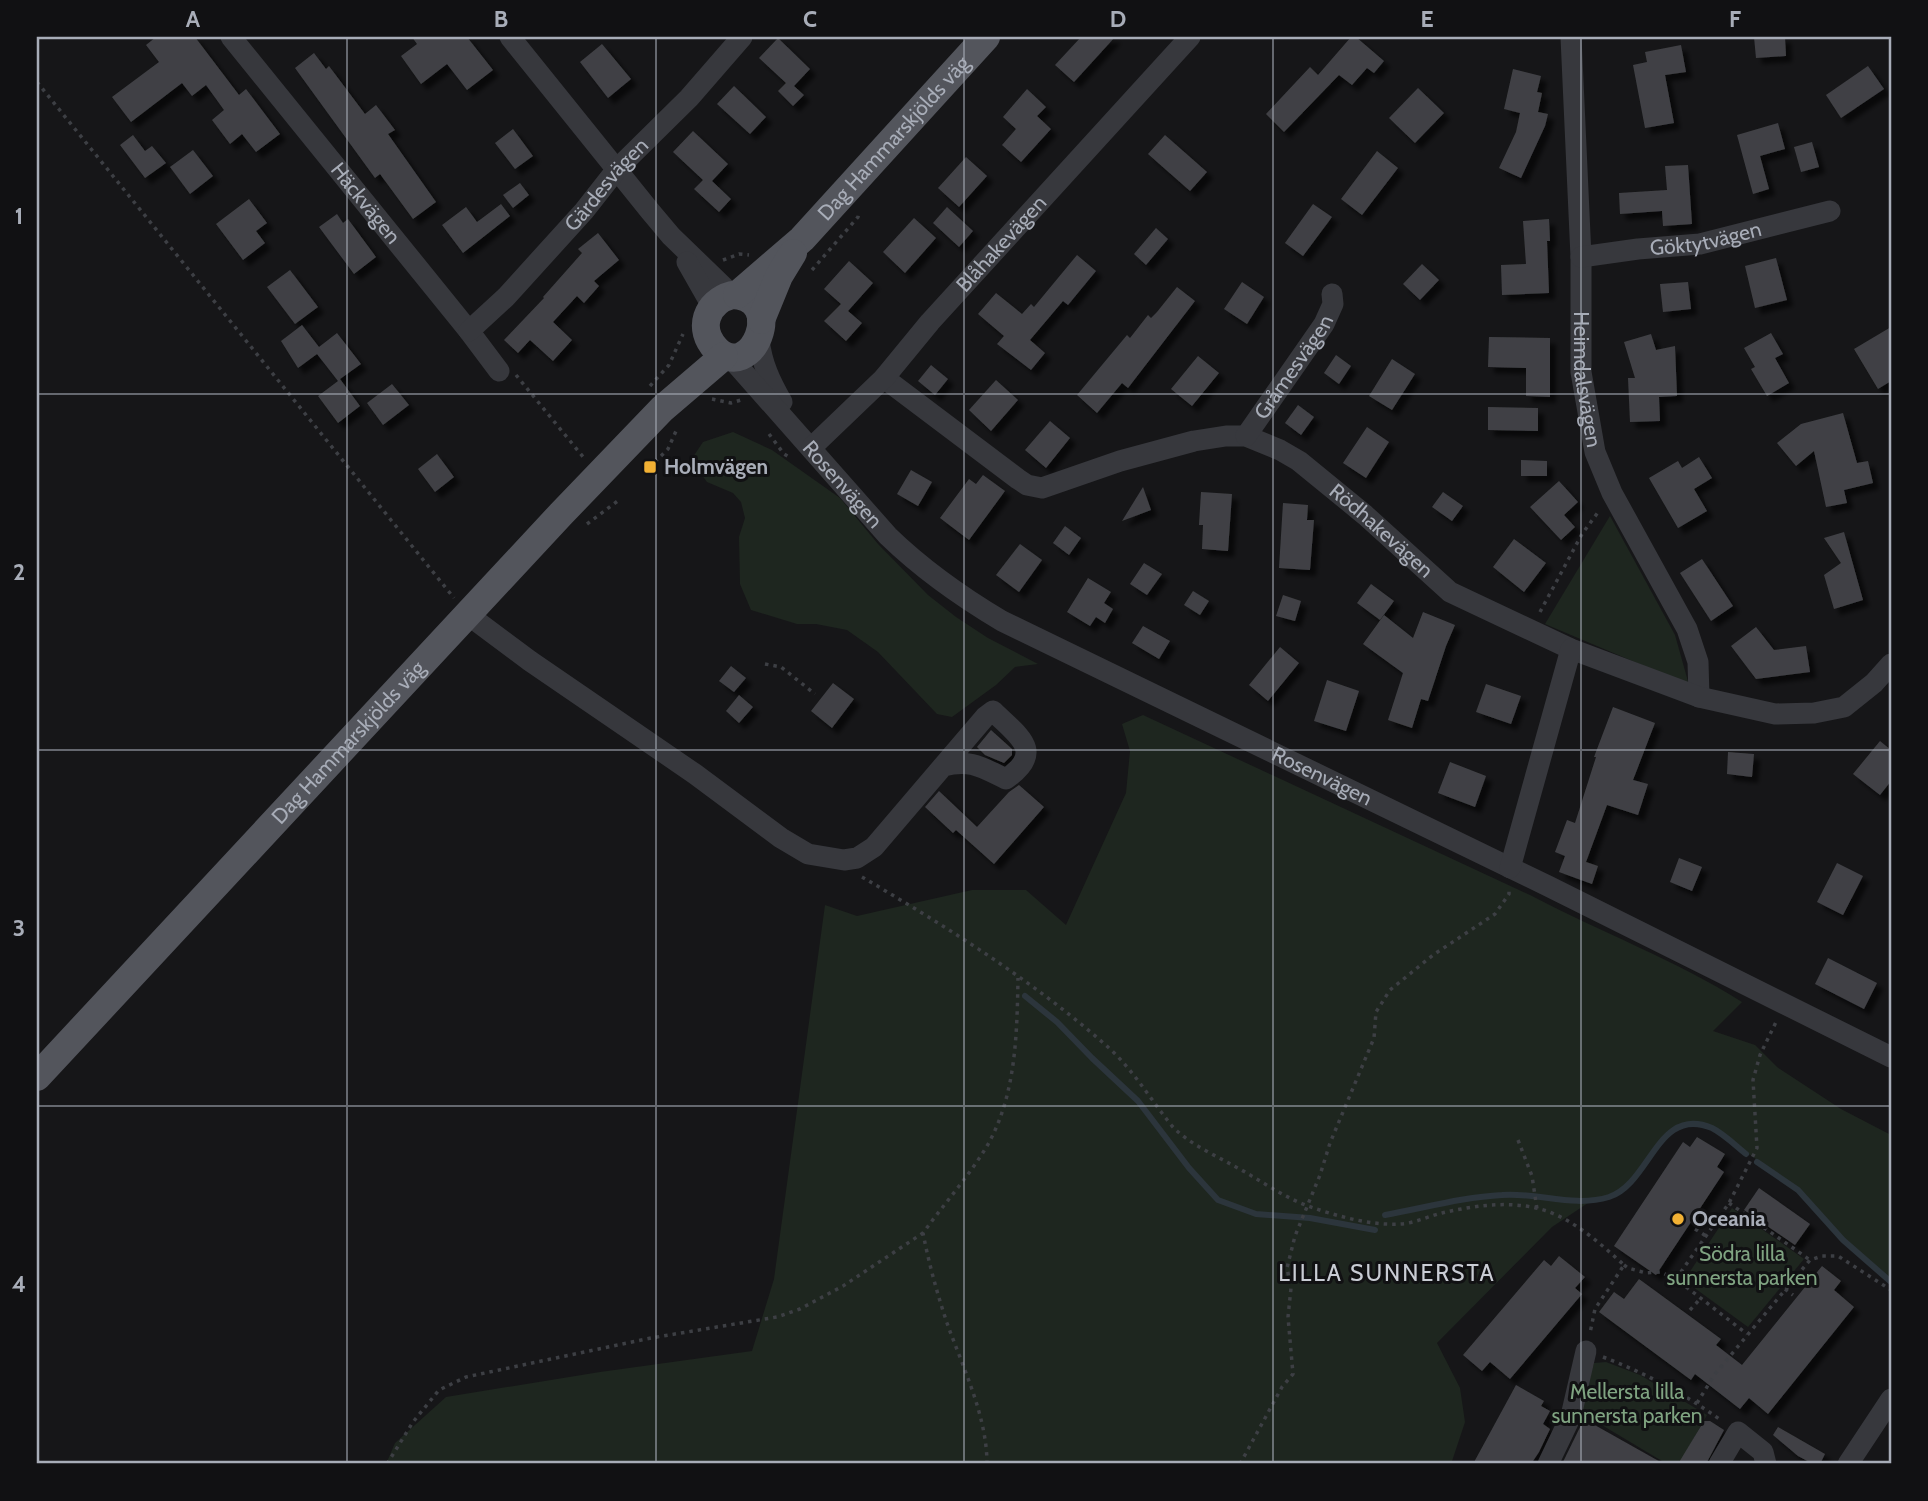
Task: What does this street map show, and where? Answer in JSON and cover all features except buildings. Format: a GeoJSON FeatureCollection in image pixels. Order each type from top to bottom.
{"type":"FeatureCollection","features":[{"type":"Feature","properties":{"kind":"main road","name":"Dag Hammarskjölds väg"},"geometry":{"type":"LineString","coordinates":[[802,239],[779,276],[752,348],[740,356],[721,350],[706,316],[802,239],[986,37]]}},
{"type":"Feature","properties":{"kind":"main road"},"geometry":{"type":"LineString","coordinates":[[727,299],[754,305],[760,330]]}},
{"type":"Feature","properties":{"kind":"main road","name":"Dag Hammarskjölds väg"},"geometry":{"type":"LineString","coordinates":[[37,1077],[462,607],[721,350]]}},
{"type":"Feature","properties":{"kind":"street","name":"Häckvägen"},"geometry":{"type":"LineString","coordinates":[[231,37],[499,371]]}},
{"type":"Feature","properties":{"kind":"street"},"geometry":{"type":"LineString","coordinates":[[510,37],[671,236],[727,299]]}},
{"type":"Feature","properties":{"kind":"street","name":"Gärdesvägen"},"geometry":{"type":"LineString","coordinates":[[469,331],[492,311],[575,222],[617,169],[689,98],[742,37]]}},
{"type":"Feature","properties":{"kind":"street","name":"Blåhakevägen"},"geometry":{"type":"LineString","coordinates":[[805,439],[884,378],[930,322],[1190,37]]}},
{"type":"Feature","properties":{"kind":"street","name":"Heimdalsvägen"},"geometry":{"type":"LineString","coordinates":[[1571,37],[1581,257],[1581,372],[1595,452],[1612,494],[1687,629],[1698,662],[1699,697]]}},
{"type":"Feature","properties":{"kind":"street","name":"Göktytvägen"},"geometry":{"type":"LineString","coordinates":[[1581,257],[1700,244],[1830,211]]}},
{"type":"Feature","properties":{"kind":"street","name":"Gråmesvägen"},"geometry":{"type":"LineString","coordinates":[[1246,436],[1324,324],[1333,304],[1332,294]]}},
{"type":"Feature","properties":{"kind":"street","name":"Rosenvägen"},"geometry":{"type":"LineString","coordinates":[[760,330],[761,359],[768,377],[805,439]]}},
{"type":"Feature","properties":{"kind":"street","name":"Rosenvägen"},"geometry":{"type":"LineString","coordinates":[[721,350],[805,439],[888,536],[913,561],[970,602],[1002,621],[1891,1057]]}},
{"type":"Feature","properties":{"kind":"street","name":"Rödhakevägen"},"geometry":{"type":"LineString","coordinates":[[884,378],[1018,479],[1034,488],[1042,488],[1120,461],[1194,441],[1246,436],[1299,461],[1365,515],[1450,592],[1570,649],[1699,697],[1775,713],[1814,713],[1844,707],[1891,664]]}},
{"type":"Feature","properties":{"kind":"street"},"geometry":{"type":"LineString","coordinates":[[462,607],[530,661],[673,759],[781,838],[808,853],[844,860],[857,858],[874,847],[943,766]]}},
{"type":"Feature","properties":{"kind":"street"},"geometry":{"type":"LineString","coordinates":[[1510,868],[1570,649]]}},
{"type":"Feature","properties":{"kind":"street"},"geometry":{"type":"LineString","coordinates":[[1548,1464],[1571,1416],[1586,1351]]}},
{"type":"Feature","properties":{"kind":"street"},"geometry":{"type":"LineString","coordinates":[[1848,1464],[1891,1399]]}},
{"type":"Feature","properties":{"kind":"street"},"geometry":{"type":"LineString","coordinates":[[1719,1464],[1738,1432],[1763,1452],[1766,1464]]}},
{"type":"Feature","properties":{"kind":"path"},"geometry":{"type":"LineString","coordinates":[[37,82],[462,607]]}},
{"type":"Feature","properties":{"kind":"path"},"geometry":{"type":"LineString","coordinates":[[499,371],[512,371],[520,378],[585,460]]}},
{"type":"Feature","properties":{"kind":"path"},"geometry":{"type":"LineString","coordinates":[[1530,630],[1582,534],[1612,494]]}},
{"type":"Feature","properties":{"kind":"path"},"geometry":{"type":"LineString","coordinates":[[765,664],[781,667],[815,694]]}},
{"type":"Feature","properties":{"kind":"path"},"geometry":{"type":"LineString","coordinates":[[827,857],[934,919],[1018,978],[1111,1050],[1136,1076],[1174,1128],[1204,1151],[1276,1191],[1309,1206],[1364,1221],[1402,1224],[1501,1204],[1552,1213],[1588,1234],[1628,1269],[1646,1273],[1660,1272],[1676,1279],[1747,1334]]}},
{"type":"Feature","properties":{"kind":"path"},"geometry":{"type":"LineString","coordinates":[[1240,1464],[1293,1374],[1288,1317],[1291,1288],[1287,1268],[1295,1236],[1309,1206],[1330,1143],[1374,1038],[1376,1013],[1391,990],[1433,955],[1495,914],[1509,894],[1510,868]]}},
{"type":"Feature","properties":{"kind":"path"},"geometry":{"type":"LineString","coordinates":[[387,1464],[413,1422],[439,1390],[467,1377],[651,1338],[777,1317],[843,1286],[923,1233],[988,1145],[1010,1089],[1018,978]]}},
{"type":"Feature","properties":{"kind":"path"},"geometry":{"type":"LineString","coordinates":[[1676,1279],[1729,1203],[1757,1147],[1753,1080],[1765,1043],[1780,1015]]}},
{"type":"Feature","properties":{"kind":"path"},"geometry":{"type":"LineString","coordinates":[[1518,1140],[1532,1176],[1537,1209]]}},
{"type":"Feature","properties":{"kind":"path"},"geometry":{"type":"LineString","coordinates":[[1729,1203],[1810,1260]]}},
{"type":"Feature","properties":{"kind":"path"},"geometry":{"type":"LineString","coordinates":[[1695,1228],[1706,1236]]}},
{"type":"Feature","properties":{"kind":"path"},"geometry":{"type":"LineString","coordinates":[[923,1233],[930,1266],[972,1388],[987,1448],[987,1464]]}},
{"type":"Feature","properties":{"kind":"path"},"geometry":{"type":"LineString","coordinates":[[1697,1403],[1715,1374],[1810,1260],[1822,1256],[1838,1256],[1891,1290]]}},
{"type":"Feature","properties":{"kind":"path"},"geometry":{"type":"LineString","coordinates":[[1624,1265],[1595,1309],[1586,1351],[1640,1372],[1697,1403],[1738,1432]]}},
{"type":"Feature","properties":{"kind":"path"},"geometry":{"type":"LineString","coordinates":[[1785,1289],[1793,1296]]}},
{"type":"Feature","properties":{"kind":"path"},"geometry":{"type":"LineString","coordinates":[[1690,1310],[1700,1299]]}},
{"type":"Feature","properties":{"kind":"green space"},"geometry":{"type":"Polygon","coordinates":[[[733,432],[772,450],[840,498],[878,544],[928,595],[988,638],[1038,664],[1015,667],[996,685],[952,717],[937,714],[878,652],[847,630],[816,624],[797,624],[751,610],[740,584],[739,537],[745,518],[741,502],[733,493],[707,482],[691,460],[703,442],[733,432]]]}},
{"type":"Feature","properties":{"kind":"green space"},"geometry":{"type":"Polygon","coordinates":[[[1610,516],[1675,635],[1689,685],[1545,624],[1610,516]]]}},
{"type":"Feature","properties":{"kind":"green space"},"geometry":{"type":"Polygon","coordinates":[[[1143,715],[1664,959],[1742,1002],[1713,1031],[1755,1045],[1777,1067],[1841,1109],[1891,1135],[1891,1282],[1843,1240],[1798,1190],[1780,1176],[1713,1129],[1700,1125],[1683,1125],[1664,1137],[1640,1172],[1624,1188],[1611,1196],[1591,1201],[1552,1227],[1437,1343],[1460,1388],[1465,1422],[1451,1464],[386,1464],[395,1443],[446,1397],[752,1351],[774,1279],[825,905],[857,916],[972,890],[1026,890],[1066,925],[1126,793],[1130,751],[1122,724],[1143,715]]]}},
{"type":"Feature","properties":{"kind":"green space","name":"Södra lilla sunnersta parken"},"geometry":{"type":"Polygon","coordinates":[[[1732,1208],[1804,1259],[1748,1327],[1689,1284],[1687,1276],[1732,1208]]]}},
{"type":"Feature","properties":{"kind":"green space","name":"Mellersta lilla sunnersta parken"},"geometry":{"type":"Polygon","coordinates":[[[1606,1362],[1640,1375],[1707,1415],[1686,1452],[1709,1464],[1667,1464],[1580,1412],[1594,1363],[1606,1362]]]}},
{"type":"Feature","properties":{"kind":"waterway"},"geometry":{"type":"LineString","coordinates":[[1025,996],[1057,1022],[1138,1101],[1189,1168],[1218,1200],[1256,1214],[1310,1218],[1375,1230]]}},
{"type":"Feature","properties":{"kind":"waterway"},"geometry":{"type":"LineString","coordinates":[[1385,1215],[1487,1196],[1515,1195],[1582,1201],[1609,1197],[1623,1189],[1635,1177],[1666,1136],[1679,1127],[1694,1124],[1712,1128],[1746,1154]]}},
{"type":"Feature","properties":{"kind":"waterway"},"geometry":{"type":"LineString","coordinates":[[1757,1162],[1798,1190],[1843,1240],[1891,1282]]}},
{"type":"Feature","properties":{"kind":"place","name":"Holmvägen"},"geometry":{"type":"Point","coordinates":[650,467]}},
{"type":"Feature","properties":{"kind":"place","name":"Oceania"},"geometry":{"type":"Point","coordinates":[1678,1219]}},
{"type":"Feature","properties":{"kind":"district","name":"LILLA SUNNERSTA"},"geometry":{"type":"Point","coordinates":[1387,1273]}}]}
